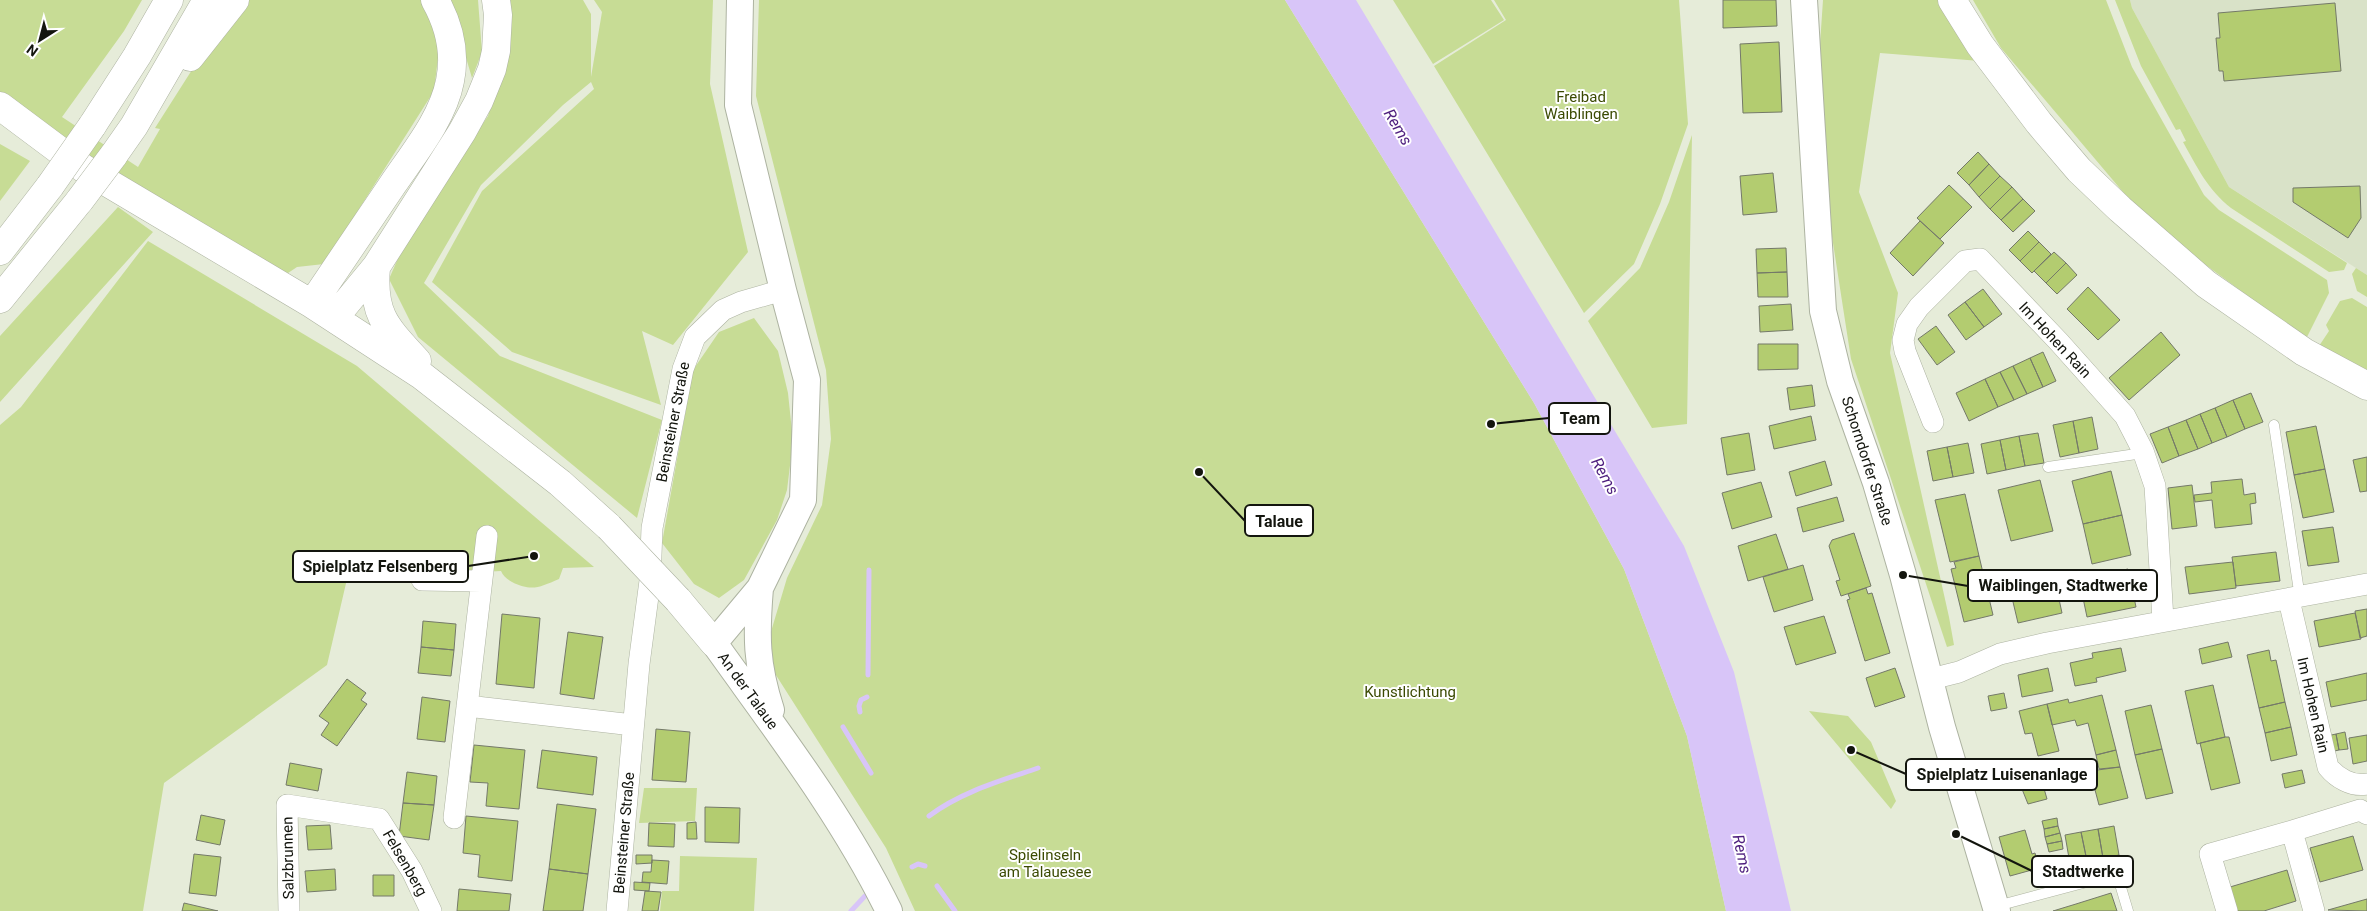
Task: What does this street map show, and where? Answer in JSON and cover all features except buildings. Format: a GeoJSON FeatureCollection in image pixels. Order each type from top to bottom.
{"type":"FeatureCollection","features":[{"type":"Feature","properties":{"kind":"main road"},"geometry":{"type":"LineString","coordinates":[[147,39],[162,0]]}},
{"type":"Feature","properties":{"kind":"main road"},"geometry":{"type":"LineString","coordinates":[[0,251],[50,186],[92,126],[147,39],[169,0]]}},
{"type":"Feature","properties":{"kind":"main road"},"geometry":{"type":"LineString","coordinates":[[134,126],[207,0]]}},
{"type":"Feature","properties":{"kind":"main road"},"geometry":{"type":"LineString","coordinates":[[0,299],[80,200],[134,126],[235,0]]}},
{"type":"Feature","properties":{"kind":"main road"},"geometry":{"type":"LineString","coordinates":[[323,311],[402,171],[443,104],[450,81],[452,58],[450,34],[442,12],[435,0]]}},
{"type":"Feature","properties":{"kind":"main road"},"geometry":{"type":"LineString","coordinates":[[323,311],[376,267],[479,101],[492,69],[496,51],[498,23],[496,0]]}},
{"type":"Feature","properties":{"kind":"main road"},"geometry":{"type":"LineString","coordinates":[[1952,0],[1980,45],[2039,123],[2079,170],[2120,209],[2206,284],[2304,352],[2367,386]]}},
{"type":"Feature","properties":{"kind":"main road"},"geometry":{"type":"LineString","coordinates":[[0,106],[82,168],[323,311],[421,375],[560,483],[609,527],[678,600],[714,643]]}},
{"type":"Feature","properties":{"kind":"main road"},"geometry":{"type":"LineString","coordinates":[[0,129],[47,155],[82,168]]}},
{"type":"Feature","properties":{"kind":"main road"},"geometry":{"type":"LineString","coordinates":[[376,267],[374,289],[380,315],[391,332],[447,395]]}},
{"type":"Feature","properties":{"kind":"street"},"geometry":{"type":"LineString","coordinates":[[740,0],[738,105],[783,290]]}},
{"type":"Feature","properties":{"kind":"street","name":"Schorndorfer Straße"},"geometry":{"type":"LineString","coordinates":[[1804,0],[1823,310],[1840,380],[1876,483],[1931,679],[1942,727],[1997,908]]}},
{"type":"Feature","properties":{"kind":"street","name":"Im Hohen Rain"},"geometry":{"type":"LineString","coordinates":[[1933,422],[1905,351],[1903,340],[1907,324],[1919,306],[1965,261],[1980,260],[2059,342],[2125,416],[2156,486],[2163,620]]}},
{"type":"Feature","properties":{"kind":"street","name":"An der Talaue"},"geometry":{"type":"LineString","coordinates":[[783,290],[807,380],[803,500],[760,588],[714,643],[779,734],[865,862],[889,911]]}},
{"type":"Feature","properties":{"kind":"street","name":"Beinsteiner Straße"},"geometry":{"type":"LineString","coordinates":[[617,911],[633,725],[650,581],[652,528],[679,385],[688,353],[695,337],[723,310],[741,302],[783,290]]}},
{"type":"Feature","properties":{"kind":"street"},"geometry":{"type":"LineString","coordinates":[[454,818],[487,536]]}},
{"type":"Feature","properties":{"kind":"street"},"geometry":{"type":"LineString","coordinates":[[422,580],[482,581]]}},
{"type":"Feature","properties":{"kind":"street"},"geometry":{"type":"LineString","coordinates":[[1931,679],[1960,672],[2000,654],[2163,620],[2295,599],[2367,584]]}},
{"type":"Feature","properties":{"kind":"street"},"geometry":{"type":"LineString","coordinates":[[760,588],[756,638],[762,681],[779,734]]}},
{"type":"Feature","properties":{"kind":"street","name":"Im Hohen Rain"},"geometry":{"type":"LineString","coordinates":[[2295,599],[2328,767],[2335,775],[2344,780],[2354,784],[2367,784]]}},
{"type":"Feature","properties":{"kind":"street"},"geometry":{"type":"LineString","coordinates":[[467,706],[633,725]]}},
{"type":"Feature","properties":{"kind":"street","name":"Salzbrunnen"},"geometry":{"type":"LineString","coordinates":[[287,805],[289,911]]}},
{"type":"Feature","properties":{"kind":"street","name":"Felsenberg"},"geometry":{"type":"LineString","coordinates":[[287,805],[379,819],[412,871],[432,911]]}},
{"type":"Feature","properties":{"kind":"street"},"geometry":{"type":"LineString","coordinates":[[2227,911],[2210,854],[2360,810],[2367,814]]}},
{"type":"Feature","properties":{"kind":"street"},"geometry":{"type":"LineString","coordinates":[[2292,831],[2314,911]]}},
{"type":"Feature","properties":{"kind":"lane","name":"Im Hohen Rain"},"geometry":{"type":"LineString","coordinates":[[2274,425],[2295,599]]}},
{"type":"Feature","properties":{"kind":"lane"},"geometry":{"type":"LineString","coordinates":[[2048,467],[2143,453]]}},
{"type":"Feature","properties":{"kind":"lane"},"geometry":{"type":"LineString","coordinates":[[1997,908],[2117,874],[2128,911]]}},
{"type":"Feature","properties":{"kind":"shaded area"},"geometry":{"type":"Polygon","coordinates":[[[2130,0],[2367,0],[2367,275],[2229,187],[2132,8],[2130,0]]]}},
{"type":"Feature","properties":{"kind":"green space"},"geometry":{"type":"Polygon","coordinates":[[[0,0],[142,0],[124,31],[62,117],[138,167],[160,129],[155,128],[197,62],[245,0],[424,0],[441,33],[434,91],[324,264],[297,267],[288,273],[271,266],[50,135],[0,101],[0,0]]]}},
{"type":"Feature","properties":{"kind":"green space"},"geometry":{"type":"Polygon","coordinates":[[[449,0],[478,0],[482,52],[472,78],[449,0]]]}},
{"type":"Feature","properties":{"kind":"green space"},"geometry":{"type":"Polygon","coordinates":[[[510,0],[583,0],[591,14],[591,77],[602,12],[594,0],[713,0],[710,84],[748,252],[673,345],[642,331],[661,405],[512,352],[432,282],[482,191],[594,89],[591,82],[563,105],[481,185],[424,283],[500,356],[662,420],[637,518],[418,337],[389,279],[410,231],[488,116],[510,41],[510,0]]]}},
{"type":"Feature","properties":{"kind":"green space"},"geometry":{"type":"Polygon","coordinates":[[[759,0],[1285,0],[1534,403],[1624,569],[1687,736],[1726,911],[915,911],[886,848],[774,672],[770,635],[787,578],[822,505],[831,439],[826,370],[756,96],[759,0]]]}},
{"type":"Feature","properties":{"kind":"green space"},"geometry":{"type":"Polygon","coordinates":[[[1393,0],[1491,0],[1504,20],[1433,64],[1393,0]]]}},
{"type":"Feature","properties":{"kind":"green space","name":"Freibad Waiblingen"},"geometry":{"type":"Polygon","coordinates":[[[1494,0],[1679,0],[1688,124],[1660,204],[1634,264],[1584,313],[1434,66],[1506,20],[1494,0]]]}},
{"type":"Feature","properties":{"kind":"green space"},"geometry":{"type":"Polygon","coordinates":[[[1823,0],[1938,0],[1980,61],[1880,53],[1859,192],[1898,293],[1890,353],[1949,617],[1954,645],[1947,647],[1851,359],[1820,159],[1819,59],[1823,0]]]}},
{"type":"Feature","properties":{"kind":"green space"},"geometry":{"type":"Polygon","coordinates":[[[1973,0],[2106,0],[2132,67],[2204,195],[2219,210],[2327,280],[2329,293],[2306,339],[2187,251],[2134,205],[2001,48],[1973,0]]]}},
{"type":"Feature","properties":{"kind":"green space"},"geometry":{"type":"Polygon","coordinates":[[[2115,0],[2130,0],[2132,8],[2229,187],[2347,263],[2344,270],[2329,272],[2231,208],[2209,186],[2183,142],[2186,141],[2180,129],[2176,130],[2141,66],[2115,0]]]}},
{"type":"Feature","properties":{"kind":"green space"},"geometry":{"type":"Polygon","coordinates":[[[1692,135],[1687,424],[1652,428],[1588,321],[1640,268],[1669,202],[1692,135]]]}},
{"type":"Feature","properties":{"kind":"green space"},"geometry":{"type":"Polygon","coordinates":[[[0,144],[30,161],[0,201],[0,144]]]}},
{"type":"Feature","properties":{"kind":"green space"},"geometry":{"type":"Polygon","coordinates":[[[118,207],[153,232],[0,402],[0,336],[118,207]]]}},
{"type":"Feature","properties":{"kind":"green space"},"geometry":{"type":"Polygon","coordinates":[[[148,241],[357,366],[594,567],[563,568],[559,579],[531,588],[512,582],[501,571],[347,579],[327,665],[164,783],[143,911],[0,911],[0,425],[21,407],[148,241]]]}},
{"type":"Feature","properties":{"kind":"green space"},"geometry":{"type":"Polygon","coordinates":[[[2356,268],[2367,275],[2367,297],[2357,291],[2352,274],[2356,268]]]}},
{"type":"Feature","properties":{"kind":"green space"},"geometry":{"type":"Polygon","coordinates":[[[2352,298],[2367,307],[2367,372],[2319,346],[2329,331],[2326,325],[2340,301],[2352,298]]]}},
{"type":"Feature","properties":{"kind":"green space"},"geometry":{"type":"Polygon","coordinates":[[[754,318],[778,351],[788,393],[793,441],[787,490],[777,520],[744,580],[719,598],[694,584],[662,543],[693,370],[719,332],[754,318]]]}},
{"type":"Feature","properties":{"kind":"green space"},"geometry":{"type":"Polygon","coordinates":[[[1809,711],[1848,716],[1871,742],[1896,801],[1891,809],[1809,711]]]}},
{"type":"Feature","properties":{"kind":"green space"},"geometry":{"type":"Polygon","coordinates":[[[644,788],[697,788],[695,821],[639,823],[644,788]]]}},
{"type":"Feature","properties":{"kind":"green space"},"geometry":{"type":"Polygon","coordinates":[[[680,856],[757,858],[754,911],[660,911],[662,891],[679,891],[680,856]]]}},
{"type":"Feature","properties":{"kind":"water","name":"Rems"},"geometry":{"type":"Polygon","coordinates":[[[1285,0],[1356,0],[1684,546],[1734,672],[1791,911],[1726,911],[1687,736],[1624,569],[1534,403],[1285,0]]]}},
{"type":"Feature","properties":{"kind":"waterway"},"geometry":{"type":"LineString","coordinates":[[868,675],[869,570]]}},
{"type":"Feature","properties":{"kind":"waterway"},"geometry":{"type":"LineString","coordinates":[[860,712],[861,700],[867,697]]}},
{"type":"Feature","properties":{"kind":"waterway"},"geometry":{"type":"LineString","coordinates":[[843,727],[871,773]]}},
{"type":"Feature","properties":{"kind":"waterway"},"geometry":{"type":"LineString","coordinates":[[929,816],[954,800],[1038,768]]}},
{"type":"Feature","properties":{"kind":"waterway"},"geometry":{"type":"LineString","coordinates":[[912,867],[918,864],[925,866]]}},
{"type":"Feature","properties":{"kind":"waterway"},"geometry":{"type":"LineString","coordinates":[[937,886],[955,911]]}},
{"type":"Feature","properties":{"kind":"waterway"},"geometry":{"type":"LineString","coordinates":[[851,911],[865,896]]}},
{"type":"Feature","properties":{"kind":"place","name":"Team"},"geometry":{"type":"Point","coordinates":[1491,424]}},
{"type":"Feature","properties":{"kind":"place","name":"Talaue"},"geometry":{"type":"Point","coordinates":[1199,472]}},
{"type":"Feature","properties":{"kind":"place","name":"Spielplatz Felsenberg"},"geometry":{"type":"Point","coordinates":[534,556]}},
{"type":"Feature","properties":{"kind":"place","name":"Waiblingen, Stadtwerke"},"geometry":{"type":"Point","coordinates":[1903,575]}},
{"type":"Feature","properties":{"kind":"place","name":"Spielplatz Luisenanlage"},"geometry":{"type":"Point","coordinates":[1851,750]}},
{"type":"Feature","properties":{"kind":"place","name":"Stadtwerke"},"geometry":{"type":"Point","coordinates":[1956,834]}},
{"type":"Feature","properties":{"kind":"park label","name":"Kunstlichtung"},"geometry":{"type":"Point","coordinates":[1410,692]}},
{"type":"Feature","properties":{"kind":"park label","name":"Spielinseln am Talauesee"},"geometry":{"type":"Point","coordinates":[1045,864]}}]}
